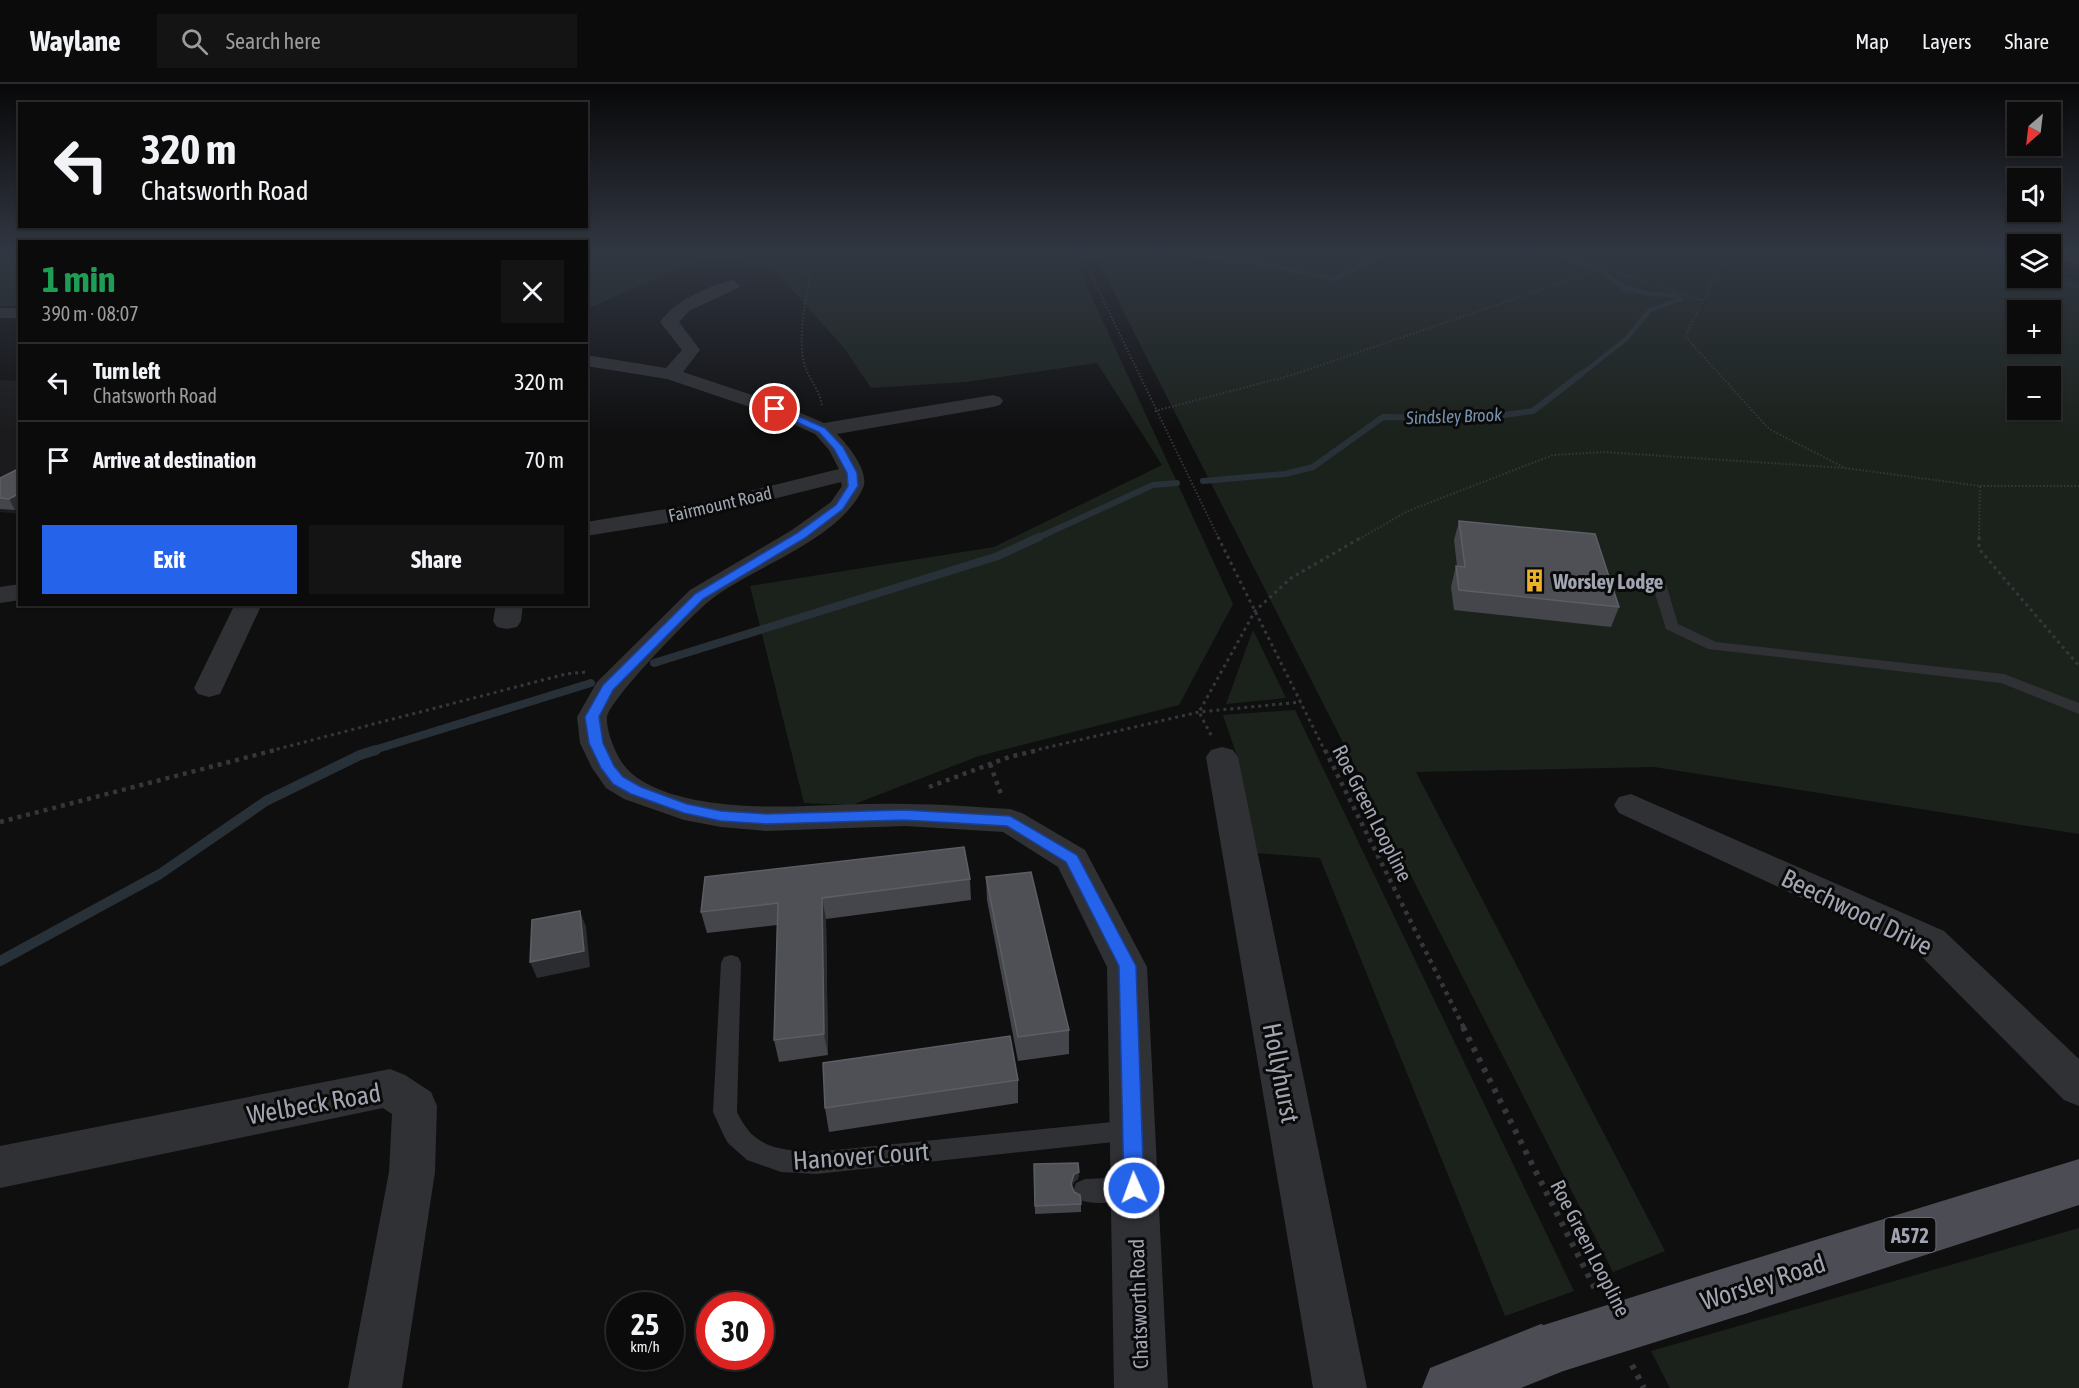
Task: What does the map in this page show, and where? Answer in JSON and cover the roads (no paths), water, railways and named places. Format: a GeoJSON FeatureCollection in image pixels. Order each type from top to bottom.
{"type":"FeatureCollection","features":[{"type":"Feature","properties":{"kind":"main road","name":"Worsley Road"},"geometry":{"type":"LineString","coordinates":[[1450,1388],[1541,1352],[2079,1182]]}},
{"type":"Feature","properties":{"kind":"street"},"geometry":{"type":"LineString","coordinates":[[671,374],[691,350],[669,322],[679,311]]}},
{"type":"Feature","properties":{"kind":"street"},"geometry":{"type":"LineString","coordinates":[[0,313],[18,313]]}},
{"type":"Feature","properties":{"kind":"street"},"geometry":{"type":"LineString","coordinates":[[588,360],[671,374],[775,409],[822,430],[838,447],[852,473]]}},
{"type":"Feature","properties":{"kind":"street"},"geometry":{"type":"LineString","coordinates":[[822,430],[993,401]]}},
{"type":"Feature","properties":{"kind":"street","name":"Fairmount Road"},"geometry":{"type":"LineString","coordinates":[[588,529],[697,511],[852,473]]}},
{"type":"Feature","properties":{"kind":"street","name":"Chatsworth Road"},"geometry":{"type":"LineString","coordinates":[[852,473],[853,486],[840,507],[801,535],[699,596],[608,688],[592,717],[596,743],[608,768],[618,780],[636,791],[684,808],[721,816],[766,819],[904,815],[1010,821],[1072,859],[1127,966],[1141,1388]]}},
{"type":"Feature","properties":{"kind":"street"},"geometry":{"type":"LineString","coordinates":[[0,595],[18,592]]}},
{"type":"Feature","properties":{"kind":"street"},"geometry":{"type":"LineString","coordinates":[[209,688],[248,606]]}},
{"type":"Feature","properties":{"kind":"street","name":"Hollyhurst"},"geometry":{"type":"LineString","coordinates":[[1222,757],[1340,1388]]}},
{"type":"Feature","properties":{"kind":"street","name":"Beechwood Drive"},"geometry":{"type":"LineString","coordinates":[[1631,805],[1929,941],[2079,1087]]}},
{"type":"Feature","properties":{"kind":"street","name":"Welbeck Road"},"geometry":{"type":"LineString","coordinates":[[0,1167],[390,1088],[415,1106],[411,1172],[375,1388]]}},
{"type":"Feature","properties":{"kind":"lane"},"geometry":{"type":"LineString","coordinates":[[1659,584],[1671,626],[1713,646],[2004,680],[2079,709]]}},
{"type":"Feature","properties":{"kind":"lane","name":"Hanover Court"},"geometry":{"type":"LineString","coordinates":[[730,963],[725,1112],[736,1136],[756,1152],[780,1161],[816,1163],[1132,1130]]}},
{"type":"Feature","properties":{"kind":"lane"},"geometry":{"type":"LineString","coordinates":[[1085,1191],[1134,1188]]}},
{"type":"Feature","properties":{"kind":"waterway","name":"Sindsley Brook"},"geometry":{"type":"LineString","coordinates":[[1579,376],[1626,339],[1649,311]]}},
{"type":"Feature","properties":{"kind":"waterway","name":"Sindsley Brook"},"geometry":{"type":"LineString","coordinates":[[1203,481],[1285,474],[1313,467],[1383,417],[1482,418],[1533,411],[1581,374]]}},
{"type":"Feature","properties":{"kind":"waterway"},"geometry":{"type":"LineString","coordinates":[[1035,539],[1153,485],[1177,483]]}},
{"type":"Feature","properties":{"kind":"waterway"},"geometry":{"type":"LineString","coordinates":[[654,663],[998,556],[1039,537]]}},
{"type":"Feature","properties":{"kind":"waterway"},"geometry":{"type":"LineString","coordinates":[[371,751],[591,683]]}},
{"type":"Feature","properties":{"kind":"waterway"},"geometry":{"type":"LineString","coordinates":[[0,961],[160,874],[266,801],[360,755],[376,750]]}},
{"type":"Feature","properties":{"kind":"place","name":"Worsley Lodge"},"geometry":{"type":"Point","coordinates":[1535,581]}}]}
